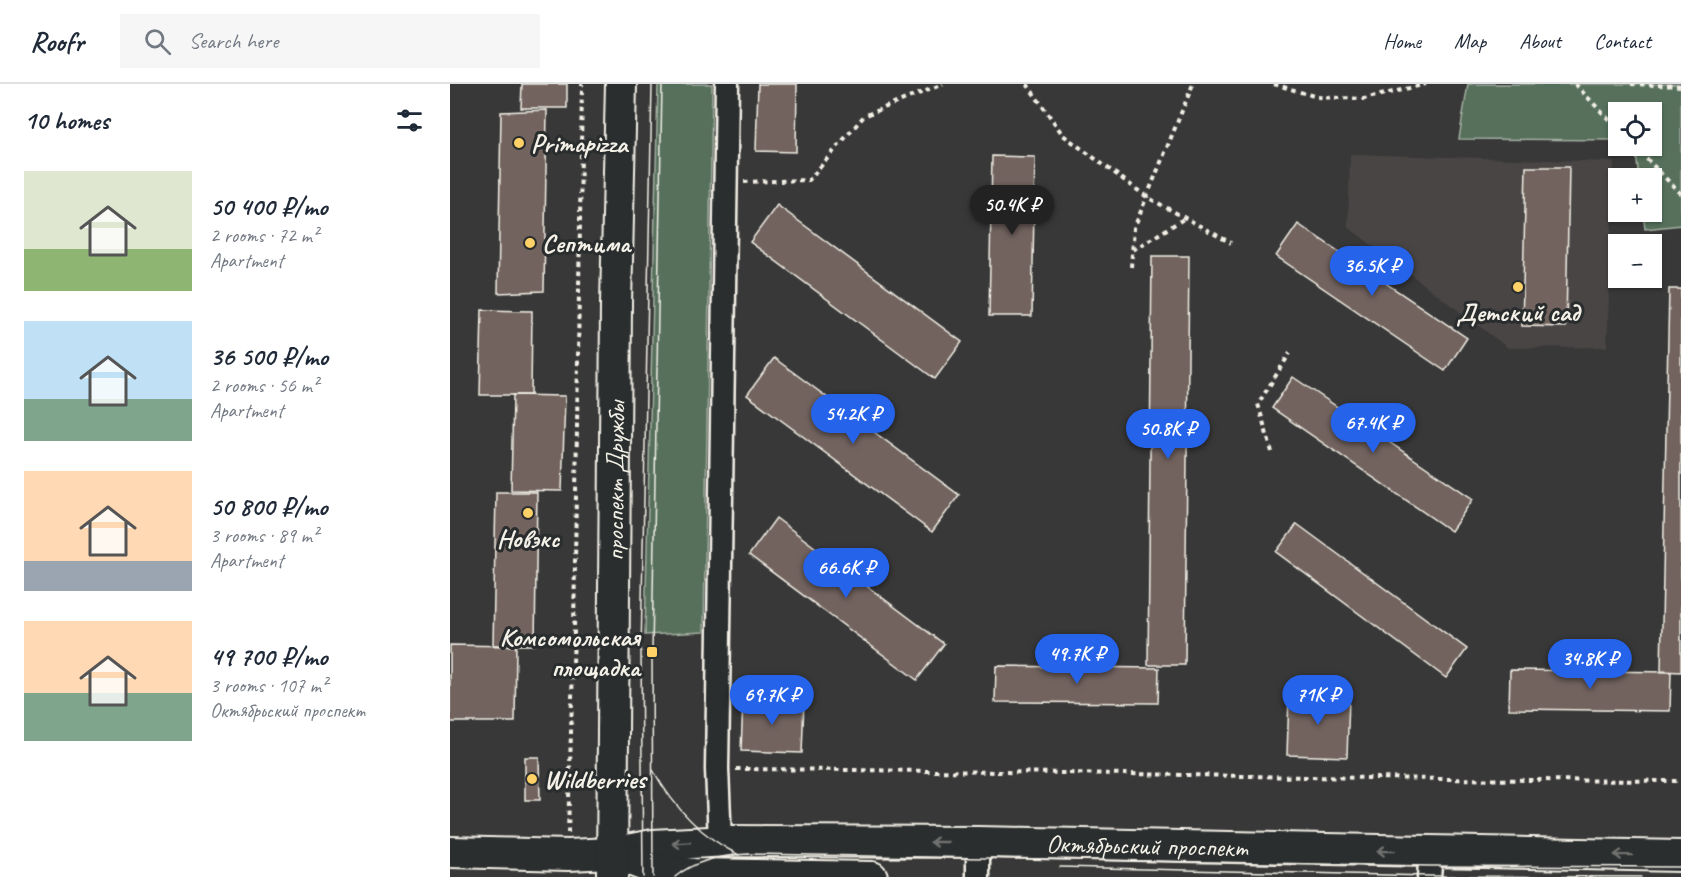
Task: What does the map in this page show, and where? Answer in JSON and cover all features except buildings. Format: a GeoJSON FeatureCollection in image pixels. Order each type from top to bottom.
{"type":"FeatureCollection","features":[{"type":"Feature","properties":{"kind":"main road","name":"проспект Дружбы"},"geometry":{"type":"LineString","coordinates":[[612,865],[616,327],[621,84]]}},
{"type":"Feature","properties":{"kind":"main road","name":"Октябрьский проспект"},"geometry":{"type":"LineString","coordinates":[[612,865],[653,845],[720,841],[978,842],[1430,865],[1681,856]]}},
{"type":"Feature","properties":{"kind":"main road","name":"Октябрьский проспект"},"geometry":{"type":"LineString","coordinates":[[450,852],[568,855],[612,865],[719,875],[872,877]]}},
{"type":"Feature","properties":{"kind":"street"},"geometry":{"type":"LineString","coordinates":[[720,841],[717,769],[727,84]]}},
{"type":"Feature","properties":{"kind":"street"},"geometry":{"type":"LineString","coordinates":[[978,842],[978,877]]}},
{"type":"Feature","properties":{"kind":"path"},"geometry":{"type":"LineString","coordinates":[[568,855],[574,631],[582,84]]}},
{"type":"Feature","properties":{"kind":"path"},"geometry":{"type":"LineString","coordinates":[[726,183],[809,180],[864,116],[943,84]]}},
{"type":"Feature","properties":{"kind":"path"},"geometry":{"type":"LineString","coordinates":[[1027,84],[1063,135],[1147,197],[1231,243]]}},
{"type":"Feature","properties":{"kind":"path"},"geometry":{"type":"LineString","coordinates":[[1131,267],[1134,228],[1193,84]]}},
{"type":"Feature","properties":{"kind":"path"},"geometry":{"type":"LineString","coordinates":[[1274,84],[1317,97],[1365,99],[1426,84]]}},
{"type":"Feature","properties":{"kind":"path"},"geometry":{"type":"LineString","coordinates":[[1575,84],[1608,119]]}},
{"type":"Feature","properties":{"kind":"path"},"geometry":{"type":"LineString","coordinates":[[1631,84],[1681,86]]}},
{"type":"Feature","properties":{"kind":"path"},"geometry":{"type":"LineString","coordinates":[[1644,156],[1681,194]]}},
{"type":"Feature","properties":{"kind":"path"},"geometry":{"type":"LineString","coordinates":[[1133,251],[1185,218]]}},
{"type":"Feature","properties":{"kind":"path"},"geometry":{"type":"LineString","coordinates":[[1272,452],[1258,404],[1290,352]]}},
{"type":"Feature","properties":{"kind":"path"},"geometry":{"type":"LineString","coordinates":[[717,769],[988,771],[1488,781],[1681,781]]}},
{"type":"Feature","properties":{"kind":"shaded area","name":"Детский сад"},"geometry":{"type":"Polygon","coordinates":[[[1350,154],[1614,162],[1614,168],[1608,168],[1608,222],[1612,222],[1611,234],[1608,234],[1607,347],[1508,348],[1348,227],[1350,154]]]}},
{"type":"Feature","properties":{"kind":"green space"},"geometry":{"type":"Polygon","coordinates":[[[658,84],[712,84],[704,632],[645,635],[658,84]]]}},
{"type":"Feature","properties":{"kind":"green space"},"geometry":{"type":"Polygon","coordinates":[[[1468,84],[1681,84],[1681,225],[1645,229],[1644,222],[1662,222],[1662,168],[1638,168],[1636,156],[1662,156],[1662,102],[1608,102],[1608,140],[1459,139],[1468,84]]]}},
{"type":"Feature","properties":{"kind":"tram line"},"geometry":{"type":"LineString","coordinates":[[643,877],[641,652],[652,84]]}},
{"type":"Feature","properties":{"kind":"tram line"},"geometry":{"type":"LineString","coordinates":[[653,877],[652,652],[662,84]]}},
{"type":"Feature","properties":{"kind":"tram line"},"geometry":{"type":"LineString","coordinates":[[653,770],[679,808],[701,830],[739,855]]}},
{"type":"Feature","properties":{"kind":"tram line"},"geometry":{"type":"LineString","coordinates":[[675,877],[700,863],[749,854],[1430,866],[1681,867]]}},
{"type":"Feature","properties":{"kind":"tram line"},"geometry":{"type":"LineString","coordinates":[[1060,867],[1429,876],[1641,877]]}},
{"type":"Feature","properties":{"kind":"place","name":"Primapizza"},"geometry":{"type":"Point","coordinates":[519,143]}},
{"type":"Feature","properties":{"kind":"place","name":"Септима"},"geometry":{"type":"Point","coordinates":[530,243]}},
{"type":"Feature","properties":{"kind":"place","name":"Детский сад"},"geometry":{"type":"Point","coordinates":[1518,287]}},
{"type":"Feature","properties":{"kind":"place","name":"Новэкс"},"geometry":{"type":"Point","coordinates":[528,513]}},
{"type":"Feature","properties":{"kind":"place","name":"Комсомольская площадка"},"geometry":{"type":"Point","coordinates":[652,652]}},
{"type":"Feature","properties":{"kind":"place","name":"Wildberries"},"geometry":{"type":"Point","coordinates":[532,779]}}]}
